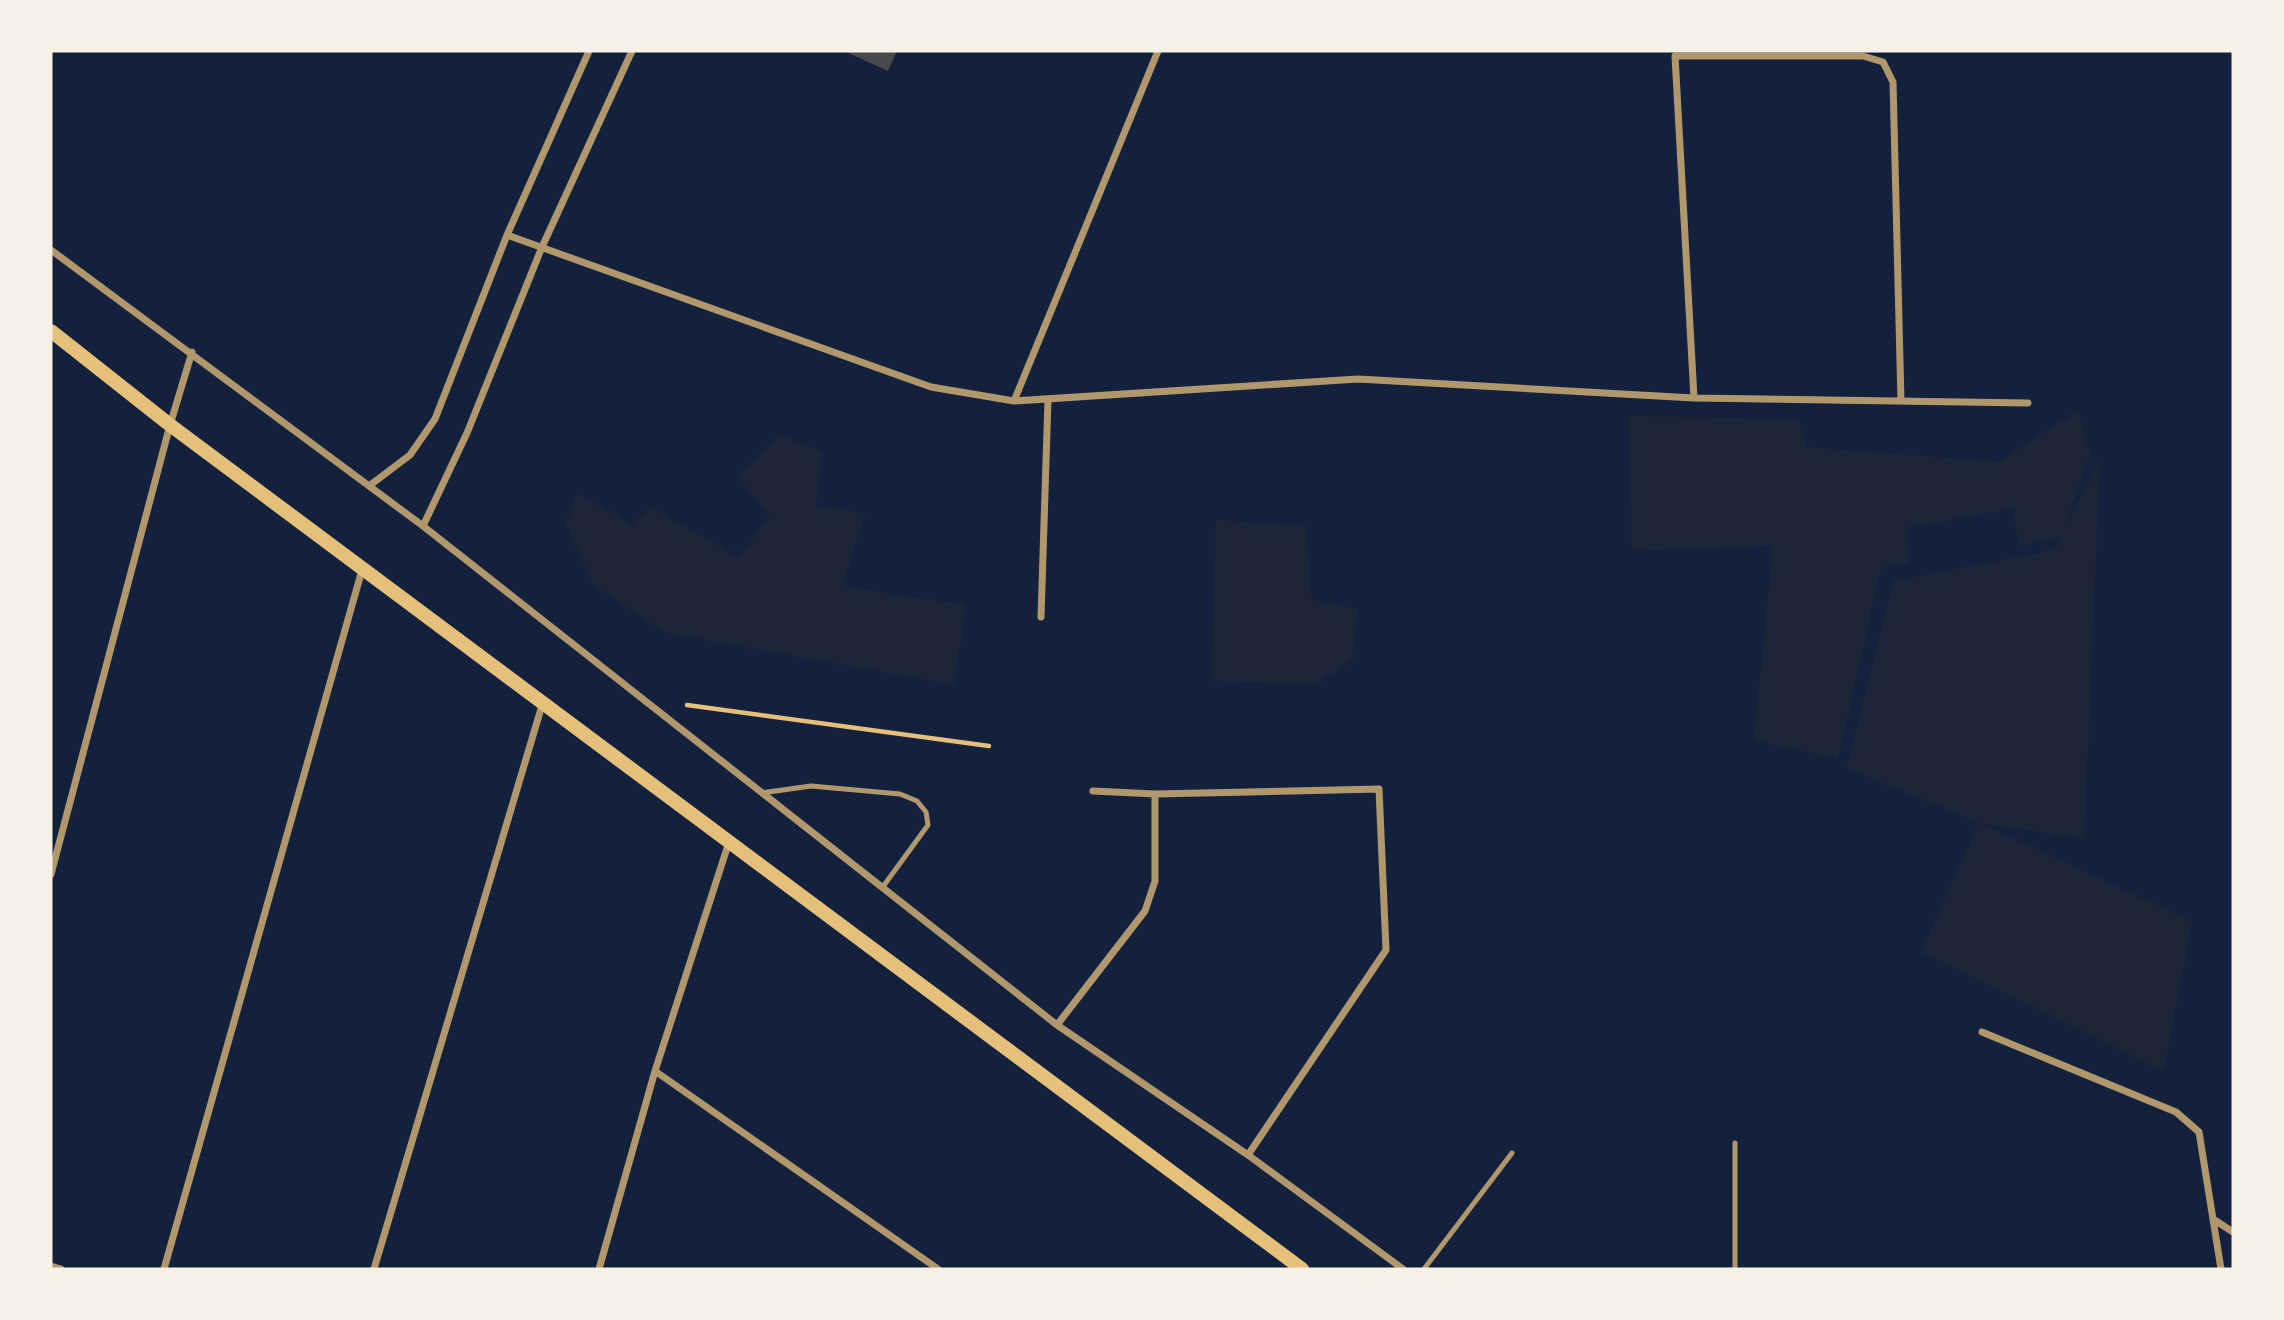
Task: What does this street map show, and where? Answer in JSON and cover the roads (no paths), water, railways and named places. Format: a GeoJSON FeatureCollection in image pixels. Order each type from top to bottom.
{"type":"FeatureCollection","features":[{"type":"Feature","properties":{"kind":"main road"},"geometry":{"type":"LineString","coordinates":[[51,331],[170,425],[1302,1269]]}},
{"type":"Feature","properties":{"kind":"street"},"geometry":{"type":"LineString","coordinates":[[369,486],[410,455],[435,419],[507,235],[589,51]]}},
{"type":"Feature","properties":{"kind":"street"},"geometry":{"type":"LineString","coordinates":[[423,526],[467,433],[542,247],[632,51]]}},
{"type":"Feature","properties":{"kind":"street"},"geometry":{"type":"LineString","coordinates":[[1014,401],[1158,51]]}},
{"type":"Feature","properties":{"kind":"street"},"geometry":{"type":"LineString","coordinates":[[1694,398],[1675,56],[1863,56],[1883,62],[1893,82],[1900,401]]}},
{"type":"Feature","properties":{"kind":"street"},"geometry":{"type":"LineString","coordinates":[[507,235],[931,387],[1014,401],[1358,379],[1694,398],[2028,403]]}},
{"type":"Feature","properties":{"kind":"street"},"geometry":{"type":"LineString","coordinates":[[51,250],[423,526],[1057,1025],[1248,1155],[1404,1269]]}},
{"type":"Feature","properties":{"kind":"street"},"geometry":{"type":"LineString","coordinates":[[51,874],[191,352]]}},
{"type":"Feature","properties":{"kind":"street"},"geometry":{"type":"LineString","coordinates":[[1041,617],[1048,400]]}},
{"type":"Feature","properties":{"kind":"street"},"geometry":{"type":"LineString","coordinates":[[164,1269],[363,567]]}},
{"type":"Feature","properties":{"kind":"street"},"geometry":{"type":"LineString","coordinates":[[374,1269],[543,702]]}},
{"type":"Feature","properties":{"kind":"street"},"geometry":{"type":"LineString","coordinates":[[1093,791],[1155,794],[1379,789],[1386,950],[1248,1155]]}},
{"type":"Feature","properties":{"kind":"street"},"geometry":{"type":"LineString","coordinates":[[1057,1025],[1145,911],[1155,881],[1155,794]]}},
{"type":"Feature","properties":{"kind":"street"},"geometry":{"type":"LineString","coordinates":[[599,1269],[654,1071],[729,842]]}},
{"type":"Feature","properties":{"kind":"street"},"geometry":{"type":"LineString","coordinates":[[1982,1032],[2176,1112],[2199,1132],[2221,1269]]}},
{"type":"Feature","properties":{"kind":"street"},"geometry":{"type":"LineString","coordinates":[[654,1071],[937,1269]]}},
{"type":"Feature","properties":{"kind":"street"},"geometry":{"type":"LineString","coordinates":[[2213,1219],[2233,1231]]}},
{"type":"Feature","properties":{"kind":"street"},"geometry":{"type":"LineString","coordinates":[[51,1266],[61,1269]]}},
{"type":"Feature","properties":{"kind":"lane"},"geometry":{"type":"LineString","coordinates":[[761,793],[811,786],[900,794],[917,801],[926,812],[928,825],[882,888]]}},
{"type":"Feature","properties":{"kind":"lane"},"geometry":{"type":"LineString","coordinates":[[1735,1143],[1735,1269]]}},
{"type":"Feature","properties":{"kind":"lane"},"geometry":{"type":"LineString","coordinates":[[1424,1269],[1512,1153]]}}]}
